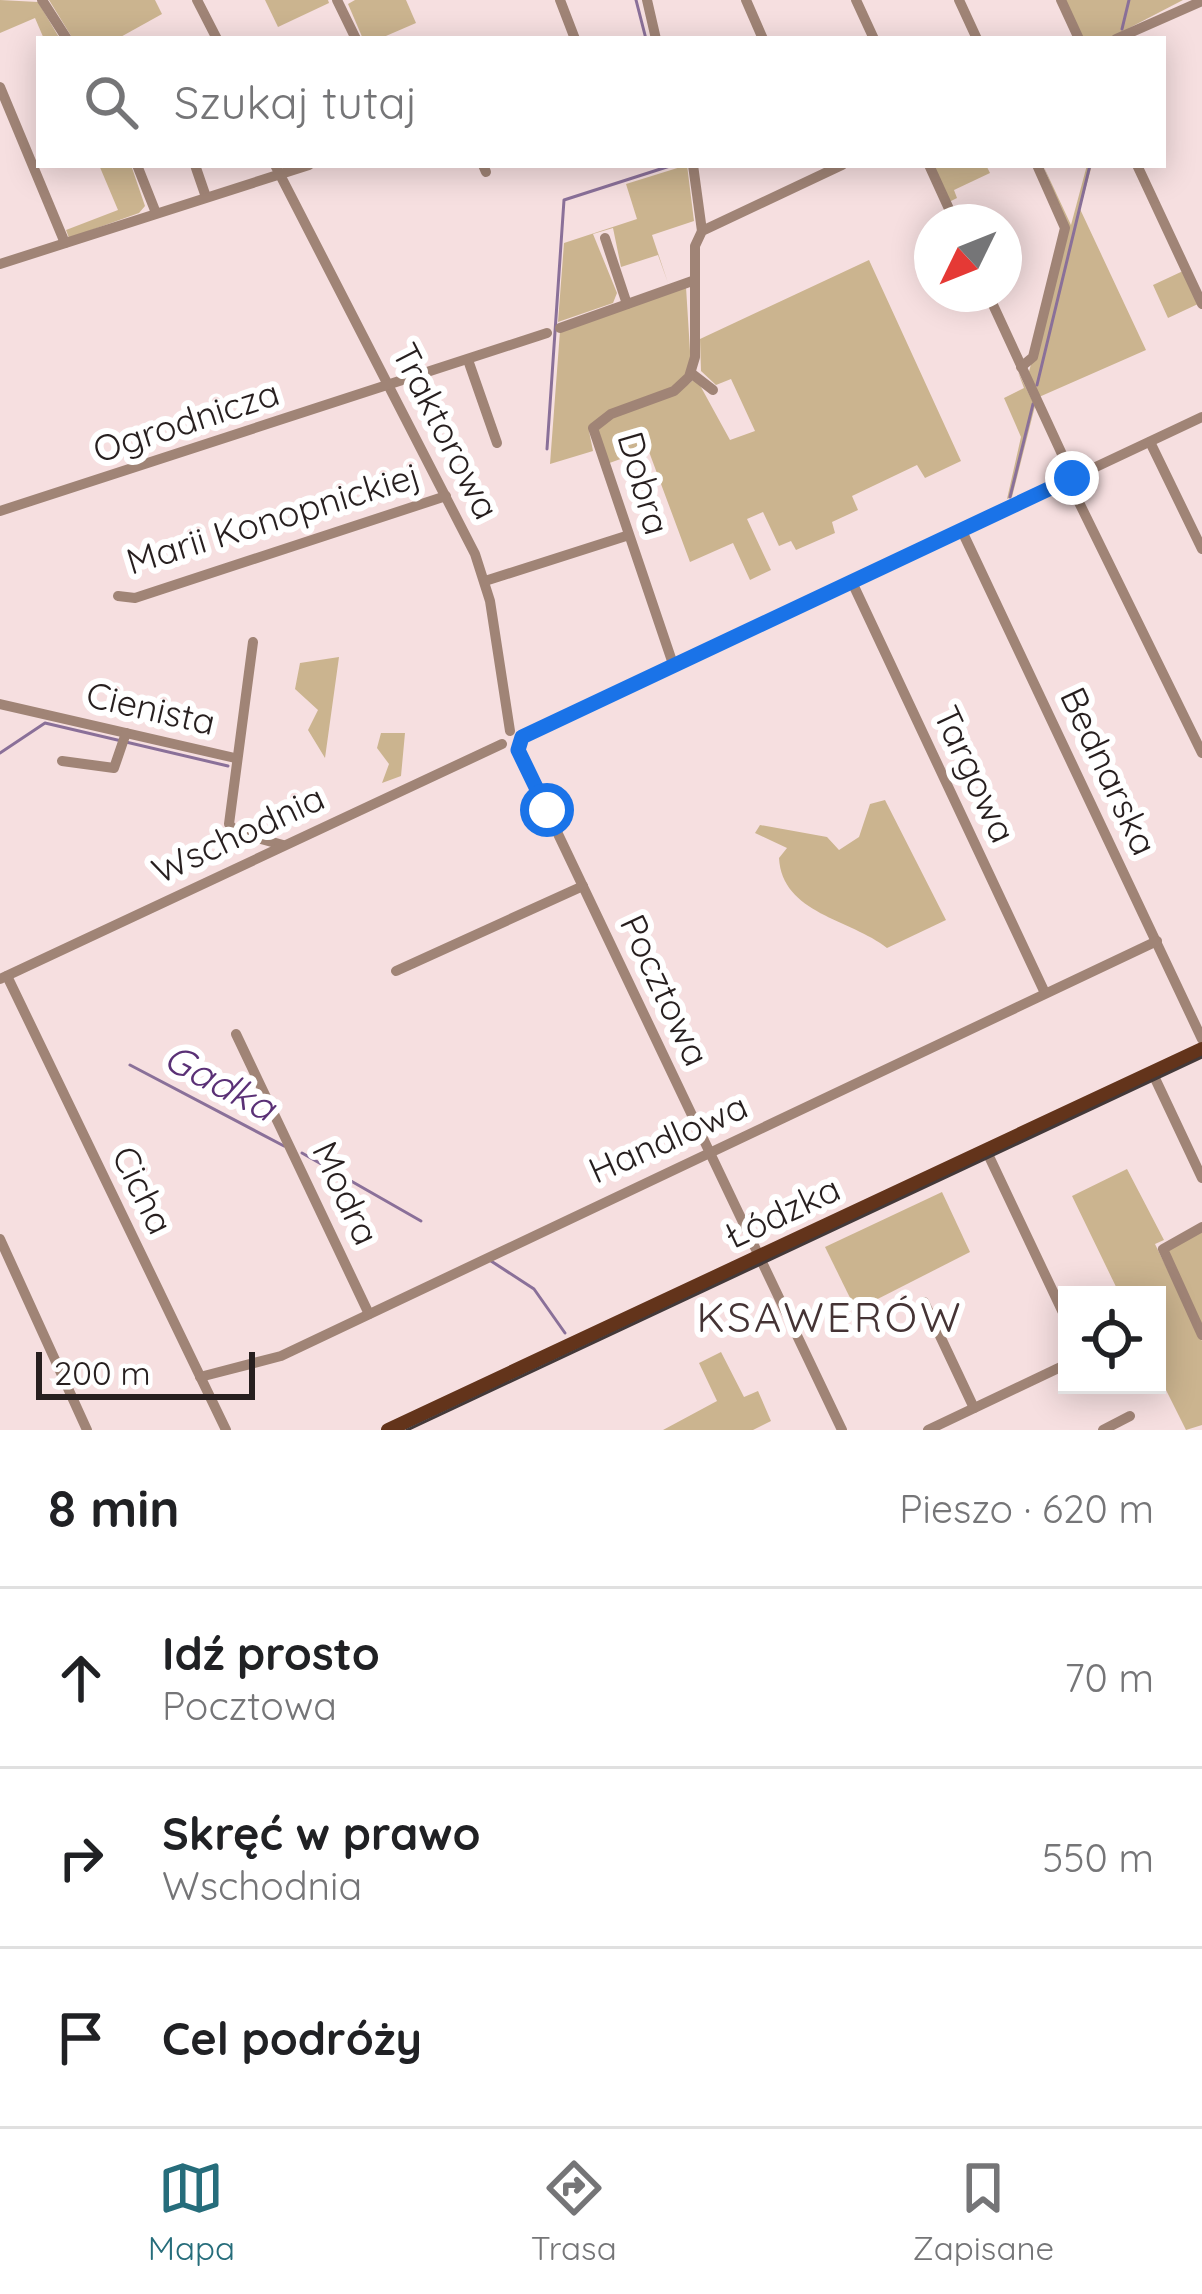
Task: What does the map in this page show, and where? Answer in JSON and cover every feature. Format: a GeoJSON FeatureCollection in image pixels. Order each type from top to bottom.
{"type":"FeatureCollection","features":[{"type":"Feature","properties":{"kind":"main road","name":"Łódzka"},"geometry":{"type":"LineString","coordinates":[[388,1430],[1202,1049]]}},
{"type":"Feature","properties":{"kind":"street"},"geometry":{"type":"LineString","coordinates":[[42,0],[65,36]]}},
{"type":"Feature","properties":{"kind":"street"},"geometry":{"type":"LineString","coordinates":[[197,0],[215,36]]}},
{"type":"Feature","properties":{"kind":"street"},"geometry":{"type":"LineString","coordinates":[[337,0],[355,36]]}},
{"type":"Feature","properties":{"kind":"street"},"geometry":{"type":"LineString","coordinates":[[560,0],[574,36]]}},
{"type":"Feature","properties":{"kind":"street"},"geometry":{"type":"LineString","coordinates":[[646,0],[655,36]]}},
{"type":"Feature","properties":{"kind":"street"},"geometry":{"type":"LineString","coordinates":[[746,0],[762,36]]}},
{"type":"Feature","properties":{"kind":"street"},"geometry":{"type":"LineString","coordinates":[[856,0],[873,36]]}},
{"type":"Feature","properties":{"kind":"street"},"geometry":{"type":"LineString","coordinates":[[959,0],[976,36]]}},
{"type":"Feature","properties":{"kind":"street"},"geometry":{"type":"LineString","coordinates":[[1061,0],[1078,36]]}},
{"type":"Feature","properties":{"kind":"street"},"geometry":{"type":"LineString","coordinates":[[1123,36],[1202,1]]}},
{"type":"Feature","properties":{"kind":"street"},"geometry":{"type":"LineString","coordinates":[[0,87],[65,243]]}},
{"type":"Feature","properties":{"kind":"street"},"geometry":{"type":"LineString","coordinates":[[138,168],[156,213]]}},
{"type":"Feature","properties":{"kind":"street"},"geometry":{"type":"LineString","coordinates":[[196,168],[206,197]]}},
{"type":"Feature","properties":{"kind":"street"},"geometry":{"type":"LineString","coordinates":[[693,168],[702,231],[695,246],[691,373],[712,390]]}},
{"type":"Feature","properties":{"kind":"street"},"geometry":{"type":"LineString","coordinates":[[930,168],[947,204]]}},
{"type":"Feature","properties":{"kind":"street"},"geometry":{"type":"LineString","coordinates":[[1021,368],[1033,357],[1065,229],[1037,168]]}},
{"type":"Feature","properties":{"kind":"street"},"geometry":{"type":"LineString","coordinates":[[1138,168],[1202,304]]}},
{"type":"Feature","properties":{"kind":"street"},"geometry":{"type":"LineString","coordinates":[[0,264],[277,170]]}},
{"type":"Feature","properties":{"kind":"street","name":"Traktorowa"},"geometry":{"type":"LineString","coordinates":[[277,170],[485,581],[516,734]]}},
{"type":"Feature","properties":{"kind":"street"},"geometry":{"type":"LineString","coordinates":[[702,231],[818,170]]}},
{"type":"Feature","properties":{"kind":"street"},"geometry":{"type":"LineString","coordinates":[[605,238],[627,304]]}},
{"type":"Feature","properties":{"kind":"street","name":"Ogrodnicza"},"geometry":{"type":"LineString","coordinates":[[0,511],[390,386],[695,280]]}},
{"type":"Feature","properties":{"kind":"street"},"geometry":{"type":"LineString","coordinates":[[996,312],[1202,753]]}},
{"type":"Feature","properties":{"kind":"street"},"geometry":{"type":"LineString","coordinates":[[468,360],[497,443]]}},
{"type":"Feature","properties":{"kind":"street","name":"Dobra"},"geometry":{"type":"LineString","coordinates":[[673,664],[593,428],[611,414],[674,391],[691,373]]}},
{"type":"Feature","properties":{"kind":"street"},"geometry":{"type":"LineString","coordinates":[[502,744],[1202,417]]}},
{"type":"Feature","properties":{"kind":"street"},"geometry":{"type":"LineString","coordinates":[[1150,442],[1202,549]]}},
{"type":"Feature","properties":{"kind":"street","name":"Marii Konopnickiej"},"geometry":{"type":"LineString","coordinates":[[118,596],[135,598],[446,496]]}},
{"type":"Feature","properties":{"kind":"street","name":"Bednarska"},"geometry":{"type":"LineString","coordinates":[[961,530],[1202,1039]]}},
{"type":"Feature","properties":{"kind":"street"},"geometry":{"type":"LineString","coordinates":[[485,581],[626,536]]}},
{"type":"Feature","properties":{"kind":"street","name":"Targowa"},"geometry":{"type":"LineString","coordinates":[[851,580],[1045,993]]}},
{"type":"Feature","properties":{"kind":"street"},"geometry":{"type":"LineString","coordinates":[[236,758],[253,642]]}},
{"type":"Feature","properties":{"kind":"street","name":"Cienista"},"geometry":{"type":"LineString","coordinates":[[0,704],[236,758],[230,827],[283,845]]}},
{"type":"Feature","properties":{"kind":"street"},"geometry":{"type":"LineString","coordinates":[[62,760],[114,768],[126,733]]}},
{"type":"Feature","properties":{"kind":"street"},"geometry":{"type":"LineString","coordinates":[[502,744],[518,750],[516,734]]}},
{"type":"Feature","properties":{"kind":"street","name":"Wschodnia"},"geometry":{"type":"LineString","coordinates":[[3,977],[502,744]]}},
{"type":"Feature","properties":{"kind":"street","name":"Pocztowa"},"geometry":{"type":"LineString","coordinates":[[518,750],[842,1430]]}},
{"type":"Feature","properties":{"kind":"street"},"geometry":{"type":"LineString","coordinates":[[396,971],[583,886]]}},
{"type":"Feature","properties":{"kind":"street","name":"Handlowa"},"geometry":{"type":"LineString","coordinates":[[200,1377],[269,1361],[1157,941]]}},
{"type":"Feature","properties":{"kind":"street","name":"Cicha"},"geometry":{"type":"LineString","coordinates":[[3,977],[226,1430]]}},
{"type":"Feature","properties":{"kind":"street","name":"Modra"},"geometry":{"type":"LineString","coordinates":[[236,1034],[369,1314]]}},
{"type":"Feature","properties":{"kind":"street"},"geometry":{"type":"LineString","coordinates":[[1152,1072],[1202,1178]]}},
{"type":"Feature","properties":{"kind":"street"},"geometry":{"type":"LineString","coordinates":[[986,1150],[1058,1302]]}},
{"type":"Feature","properties":{"kind":"street"},"geometry":{"type":"LineString","coordinates":[[1202,1227],[1163,1249],[1202,1335]]}},
{"type":"Feature","properties":{"kind":"street"},"geometry":{"type":"LineString","coordinates":[[0,1239],[87,1430]]}},
{"type":"Feature","properties":{"kind":"street"},"geometry":{"type":"LineString","coordinates":[[924,1302],[974,1408]]}},
{"type":"Feature","properties":{"kind":"street"},"geometry":{"type":"LineString","coordinates":[[928,1430],[1058,1368]]}},
{"type":"Feature","properties":{"kind":"street"},"geometry":{"type":"LineString","coordinates":[[1103,1430],[1130,1416]]}},
{"type":"Feature","properties":{"kind":"shaded area"},"geometry":{"type":"Polygon","coordinates":[[[0,0],[38,2],[58,36],[43,36],[35,18],[0,33],[0,0]]]}},
{"type":"Feature","properties":{"kind":"shaded area"},"geometry":{"type":"Polygon","coordinates":[[[49,0],[155,0],[162,14],[122,36],[71,36],[49,0]]]}},
{"type":"Feature","properties":{"kind":"shaded area"},"geometry":{"type":"Polygon","coordinates":[[[265,0],[328,0],[329,3],[278,27],[265,0]]]}},
{"type":"Feature","properties":{"kind":"shaded area"},"geometry":{"type":"Polygon","coordinates":[[[406,0],[416,23],[386,36],[362,36],[348,4],[406,0]]]}},
{"type":"Feature","properties":{"kind":"shaded area"},"geometry":{"type":"Polygon","coordinates":[[[1064,0],[1183,0],[1114,36],[1081,36],[1064,0]]]}},
{"type":"Feature","properties":{"kind":"shaded area"},"geometry":{"type":"Polygon","coordinates":[[[100,168],[132,168],[145,206],[139,213],[69,238],[66,230],[118,210],[100,168]]]}},
{"type":"Feature","properties":{"kind":"shaded area"},"geometry":{"type":"Polygon","coordinates":[[[687,168],[694,221],[652,235],[668,283],[658,255],[621,267],[613,228],[593,234],[617,293],[613,303],[558,322],[564,243],[637,219],[626,184],[687,168]]]}},
{"type":"Feature","properties":{"kind":"shaded area"},"geometry":{"type":"Polygon","coordinates":[[[933,168],[988,168],[990,173],[954,190],[957,198],[949,202],[933,168]]]}},
{"type":"Feature","properties":{"kind":"shaded area"},"geometry":{"type":"Polygon","coordinates":[[[1044,168],[1071,225],[1086,168],[1091,168],[1080,209],[1146,350],[1039,397],[1028,375],[1069,230],[1044,168]]]}},
{"type":"Feature","properties":{"kind":"shaded area"},"geometry":{"type":"Polygon","coordinates":[[[869,260],[961,461],[925,478],[917,465],[852,496],[858,510],[832,522],[835,533],[796,550],[791,541],[779,546],[763,512],[747,519],[771,570],[750,580],[733,543],[690,562],[648,449],[604,465],[598,429],[696,378],[730,440],[755,431],[731,379],[716,385],[701,371],[700,339],[869,260]]]}},
{"type":"Feature","properties":{"kind":"shaded area"},"geometry":{"type":"Polygon","coordinates":[[[1183,271],[1198,304],[1168,318],[1153,285],[1183,271]]]}},
{"type":"Feature","properties":{"kind":"shaded area"},"geometry":{"type":"Polygon","coordinates":[[[686,287],[691,367],[677,385],[589,431],[593,451],[550,464],[560,331],[686,287]]]}},
{"type":"Feature","properties":{"kind":"shaded area"},"geometry":{"type":"Polygon","coordinates":[[[1018,372],[1035,406],[1012,497],[1007,499],[1021,437],[1004,398],[1024,388],[1018,372]]]}},
{"type":"Feature","properties":{"kind":"shaded area"},"geometry":{"type":"Polygon","coordinates":[[[339,657],[325,758],[308,730],[318,710],[295,689],[300,663],[339,657]]]}},
{"type":"Feature","properties":{"kind":"shaded area"},"geometry":{"type":"Polygon","coordinates":[[[381,733],[405,733],[401,776],[382,783],[389,764],[377,748],[381,733]]]}},
{"type":"Feature","properties":{"kind":"shaded area"},"geometry":{"type":"Polygon","coordinates":[[[885,800],[946,920],[887,948],[792,892],[779,858],[787,848],[755,833],[760,825],[827,837],[839,850],[859,837],[870,804],[885,800]]]}},
{"type":"Feature","properties":{"kind":"shaded area"},"geometry":{"type":"Polygon","coordinates":[[[1127,1169],[1164,1240],[1155,1244],[1202,1341],[1202,1425],[1186,1430],[1166,1390],[1166,1286],[1116,1286],[1072,1196],[1127,1169]]]}},
{"type":"Feature","properties":{"kind":"shaded area"},"geometry":{"type":"Polygon","coordinates":[[[942,1192],[970,1252],[856,1310],[825,1247],[942,1192]]]}},
{"type":"Feature","properties":{"kind":"shaded area"},"geometry":{"type":"Polygon","coordinates":[[[1202,1229],[1202,1331],[1168,1256],[1169,1247],[1202,1229]]]}},
{"type":"Feature","properties":{"kind":"shaded area"},"geometry":{"type":"Polygon","coordinates":[[[721,1352],[744,1397],[758,1391],[771,1421],[753,1430],[663,1430],[717,1401],[699,1363],[721,1352]]]}},
{"type":"Feature","properties":{"kind":"waterway"},"geometry":{"type":"LineString","coordinates":[[636,0],[645,36]]}},
{"type":"Feature","properties":{"kind":"waterway"},"geometry":{"type":"LineString","coordinates":[[1122,29],[1129,0]]}},
{"type":"Feature","properties":{"kind":"waterway"},"geometry":{"type":"LineString","coordinates":[[547,449],[564,200],[664,168]]}},
{"type":"Feature","properties":{"kind":"waterway"},"geometry":{"type":"LineString","coordinates":[[1037,385],[1089,168]]}},
{"type":"Feature","properties":{"kind":"waterway"},"geometry":{"type":"LineString","coordinates":[[1010,497],[1033,404]]}},
{"type":"Feature","properties":{"kind":"waterway"},"geometry":{"type":"LineString","coordinates":[[0,753],[45,723],[228,766]]}},
{"type":"Feature","properties":{"kind":"waterway","name":"Gadka"},"geometry":{"type":"LineString","coordinates":[[130,1065],[284,1146]]}},
{"type":"Feature","properties":{"kind":"waterway","name":"Gadka"},"geometry":{"type":"LineString","coordinates":[[302,1153],[421,1221]]}},
{"type":"Feature","properties":{"kind":"waterway","name":"Gadka"},"geometry":{"type":"LineString","coordinates":[[491,1261],[534,1289],[565,1333]]}},
{"type":"Feature","properties":{"kind":"tram line"},"geometry":{"type":"LineString","coordinates":[[407,1430],[1202,1057]]}},
{"type":"Feature","properties":{"kind":"district","name":"KSAWERÓW"},"geometry":{"type":"Point","coordinates":[830,1317]}},
{"type":"Feature","properties":{"kind":"route"},"geometry":{"type":"LineString","coordinates":[[547,810],[518,750],[522,737],[1072,478]]}}]}
